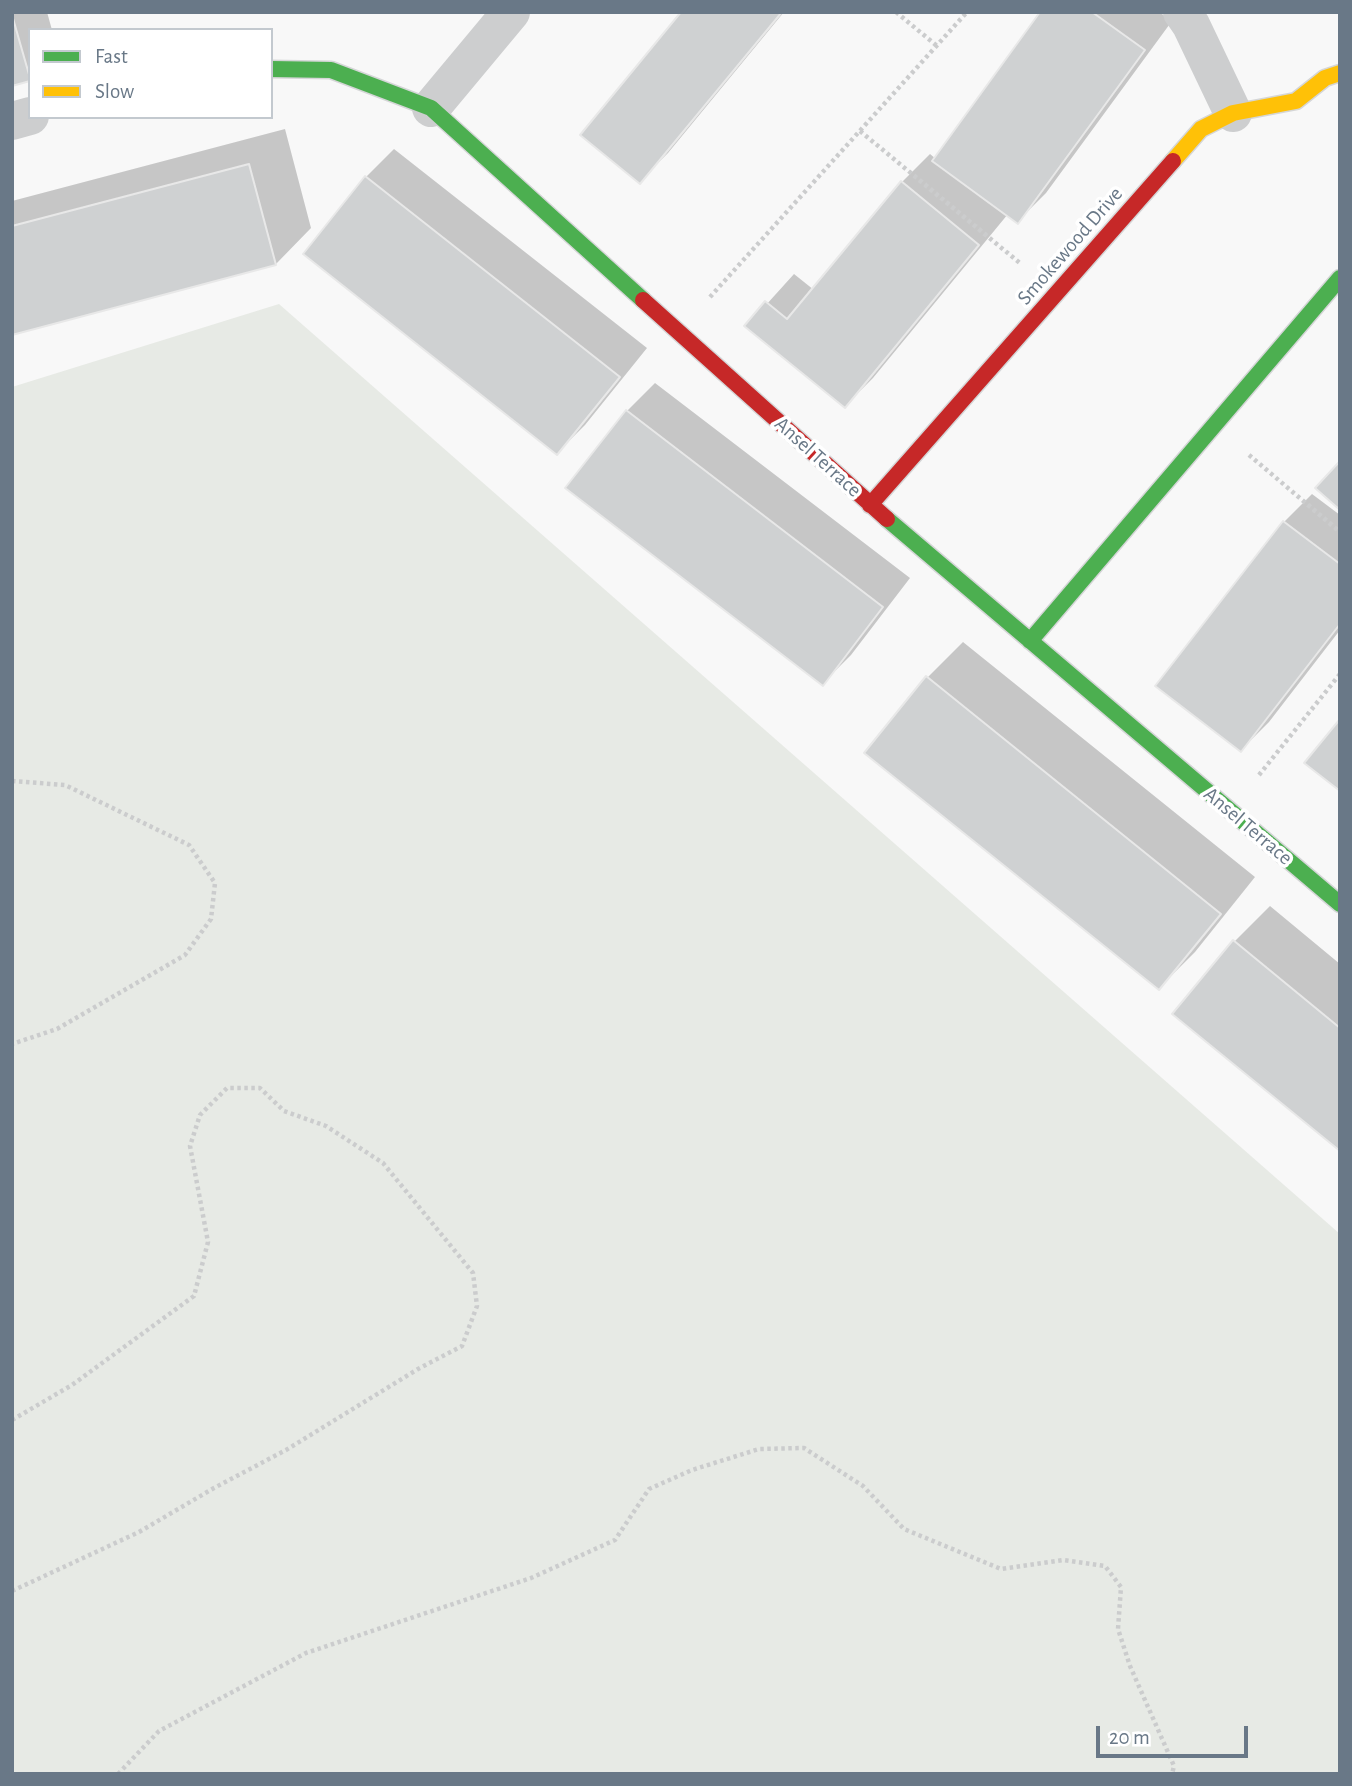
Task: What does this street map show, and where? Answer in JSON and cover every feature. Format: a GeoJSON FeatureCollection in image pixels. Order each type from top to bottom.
{"type":"FeatureCollection","features":[{"type":"Feature","properties":{"kind":"street"},"geometry":{"type":"LineString","coordinates":[[431,108],[511,12]]}},
{"type":"Feature","properties":{"kind":"street"},"geometry":{"type":"LineString","coordinates":[[1182,12],[1191,25],[1233,113]]}},
{"type":"Feature","properties":{"kind":"street","name":"Ansel Terrace"},"geometry":{"type":"LineString","coordinates":[[273,69],[331,71],[431,108],[870,505],[1340,904]]}},
{"type":"Feature","properties":{"kind":"street","name":"Smokewood Drive"},"geometry":{"type":"LineString","coordinates":[[870,505],[1201,130],[1233,113],[1296,102],[1325,78],[1340,73]]}},
{"type":"Feature","properties":{"kind":"street"},"geometry":{"type":"LineString","coordinates":[[1030,641],[1340,278]]}},
{"type":"Feature","properties":{"kind":"path"},"geometry":{"type":"LineString","coordinates":[[896,12],[937,46]]}},
{"type":"Feature","properties":{"kind":"path"},"geometry":{"type":"LineString","coordinates":[[678,331],[967,12]]}},
{"type":"Feature","properties":{"kind":"path"},"geometry":{"type":"LineString","coordinates":[[860,131],[1057,293]]}},
{"type":"Feature","properties":{"kind":"path"},"geometry":{"type":"LineString","coordinates":[[1214,425],[1340,532]]}},
{"type":"Feature","properties":{"kind":"path"},"geometry":{"type":"LineString","coordinates":[[1230,811],[1340,674]]}},
{"type":"Feature","properties":{"kind":"path"},"geometry":{"type":"LineString","coordinates":[[12,781],[65,785],[189,845],[215,883],[211,919],[185,955],[57,1029],[12,1044]]}},
{"type":"Feature","properties":{"kind":"path"},"geometry":{"type":"LineString","coordinates":[[12,1420],[72,1385],[194,1296],[208,1242],[190,1146],[200,1115],[227,1088],[260,1088],[284,1111],[326,1126],[383,1163],[473,1273],[477,1306],[462,1346],[418,1369],[286,1450],[139,1532],[12,1591]]}},
{"type":"Feature","properties":{"kind":"path"},"geometry":{"type":"LineString","coordinates":[[118,1774],[159,1731],[306,1653],[531,1578],[615,1540],[649,1489],[692,1470],[759,1449],[781,1448],[804,1448],[863,1486],[904,1529],[1001,1569],[1063,1560],[1105,1566],[1121,1587],[1118,1629],[1129,1666],[1174,1766],[1172,1774]]}},
{"type":"Feature","properties":{"kind":"shaded area"},"geometry":{"type":"Polygon","coordinates":[[[279,304],[1340,1234],[1340,1774],[12,1774],[12,387],[279,304]]]}},
{"type":"Feature","properties":{"kind":"building"},"geometry":{"type":"Polygon","coordinates":[[[681,12],[782,12],[640,184],[580,135],[681,12]]]}},
{"type":"Feature","properties":{"kind":"building"},"geometry":{"type":"Polygon","coordinates":[[[1040,12],[1092,12],[1145,50],[1018,224],[932,161],[1040,12]]]}},
{"type":"Feature","properties":{"kind":"building"},"geometry":{"type":"Polygon","coordinates":[[[12,15],[28,71],[28,82],[12,86],[12,15]]]}},
{"type":"Feature","properties":{"kind":"building"},"geometry":{"type":"Polygon","coordinates":[[[249,164],[276,265],[12,335],[12,226],[249,164]]]}},
{"type":"Feature","properties":{"kind":"building"},"geometry":{"type":"Polygon","coordinates":[[[365,176],[620,377],[557,455],[303,254],[365,176]]]}},
{"type":"Feature","properties":{"kind":"building"},"geometry":{"type":"Polygon","coordinates":[[[901,181],[979,245],[845,408],[744,326],[765,301],[787,319],[901,181]]]}},
{"type":"Feature","properties":{"kind":"building"},"geometry":{"type":"Polygon","coordinates":[[[626,410],[883,607],[823,686],[565,488],[626,410]]]}},
{"type":"Feature","properties":{"kind":"building"},"geometry":{"type":"Polygon","coordinates":[[[1340,461],[1340,510],[1315,488],[1340,461]]]}},
{"type":"Feature","properties":{"kind":"building"},"geometry":{"type":"Polygon","coordinates":[[[1283,521],[1340,564],[1340,624],[1241,752],[1155,686],[1283,521]]]}},
{"type":"Feature","properties":{"kind":"building"},"geometry":{"type":"Polygon","coordinates":[[[926,676],[1221,914],[1159,990],[864,753],[926,676]]]}},
{"type":"Feature","properties":{"kind":"building"},"geometry":{"type":"Polygon","coordinates":[[[1340,719],[1340,791],[1304,763],[1340,719]]]}},
{"type":"Feature","properties":{"kind":"building"},"geometry":{"type":"Polygon","coordinates":[[[1233,940],[1340,1028],[1340,1151],[1172,1014],[1233,940]]]}},
{"type":"Feature","properties":{"kind":"traffic: fast"},"geometry":{"type":"LineString","coordinates":[[273,69],[331,70],[431,108],[643,300]]}},
{"type":"Feature","properties":{"kind":"traffic: fast"},"geometry":{"type":"LineString","coordinates":[[1030,641],[1340,278]]}},
{"type":"Feature","properties":{"kind":"traffic: fast"},"geometry":{"type":"LineString","coordinates":[[887,519],[1340,904]]}},
{"type":"Feature","properties":{"kind":"traffic: slow"},"geometry":{"type":"LineString","coordinates":[[1173,161],[1201,129],[1233,113],[1296,101],[1325,78],[1340,73]]}},
{"type":"Feature","properties":{"kind":"traffic: jam"},"geometry":{"type":"LineString","coordinates":[[870,505],[1173,161]]}},
{"type":"Feature","properties":{"kind":"traffic: jam"},"geometry":{"type":"LineString","coordinates":[[643,300],[887,519]]}}]}
